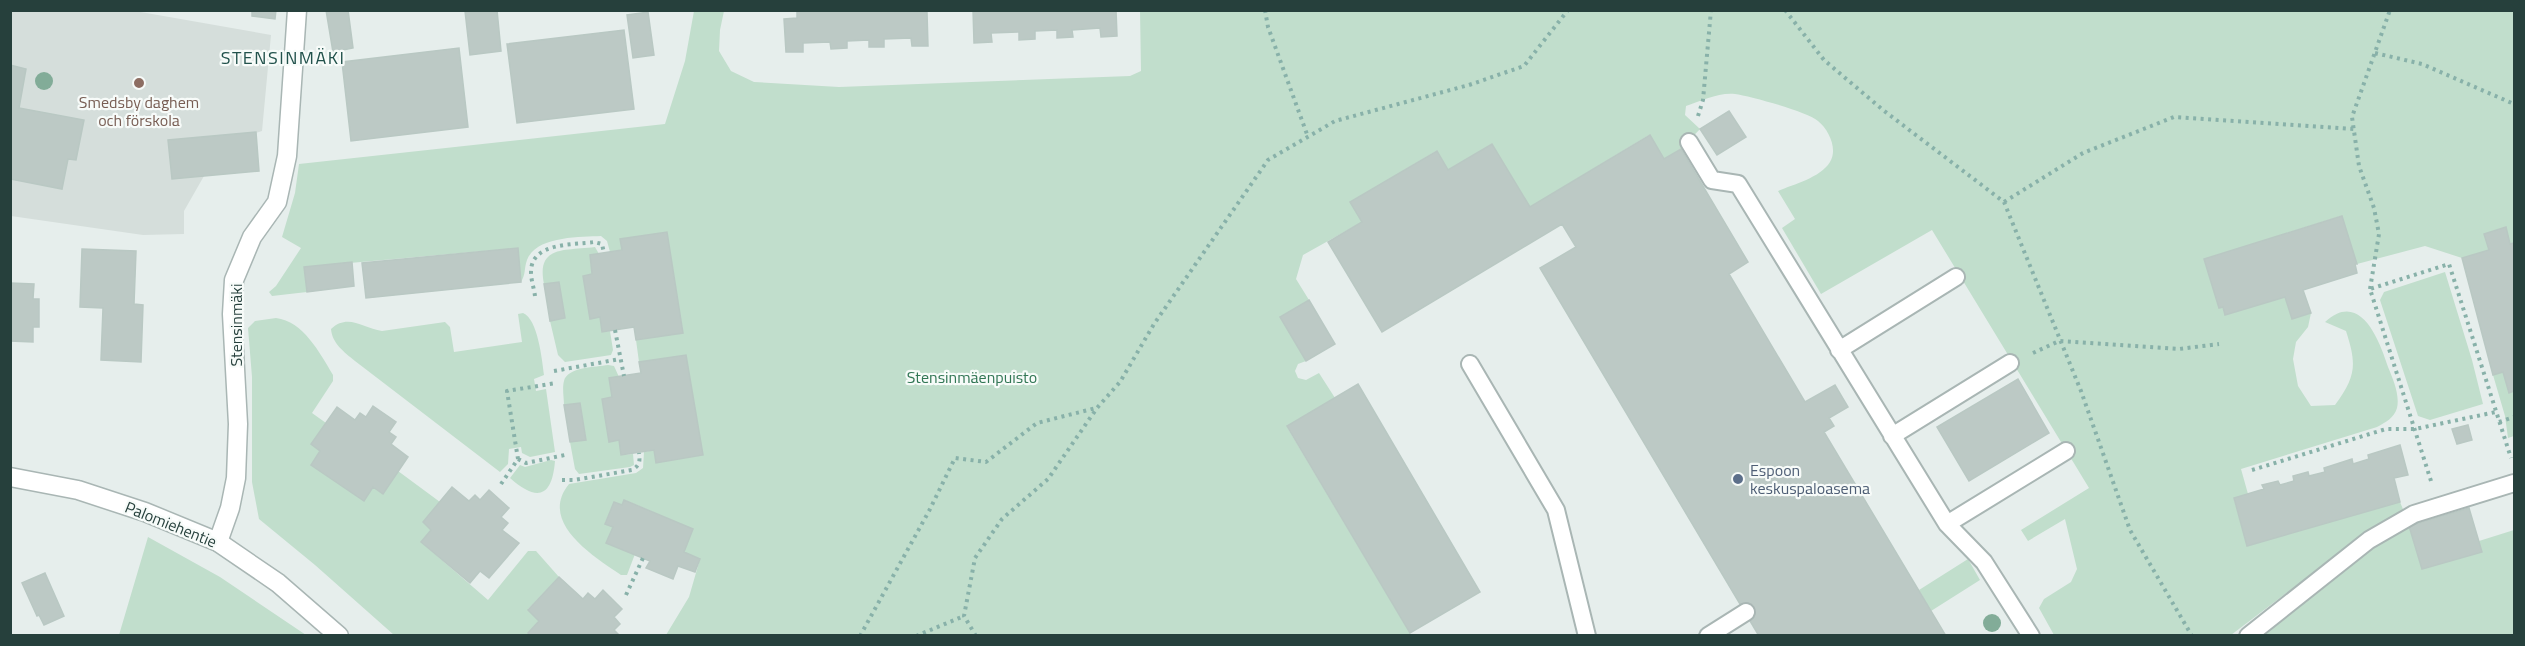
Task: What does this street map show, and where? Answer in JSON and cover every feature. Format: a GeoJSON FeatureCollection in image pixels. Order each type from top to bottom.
{"type":"FeatureCollection","features":[{"type":"Feature","properties":{"kind":"street","name":"Stensinmäki"},"geometry":{"type":"LineString","coordinates":[[218,542],[230,508],[236,478],[238,424],[232,314],[234,280],[252,237],[277,202],[287,156],[297,10]]}},
{"type":"Feature","properties":{"kind":"street","name":"Palomiehentie"},"geometry":{"type":"LineString","coordinates":[[10,477],[78,490],[145,512],[218,542],[278,583],[339,636]]}},
{"type":"Feature","properties":{"kind":"lane"},"geometry":{"type":"LineString","coordinates":[[1689,142],[1712,180],[1737,184],[1947,524],[1984,562],[2031,636]]}},
{"type":"Feature","properties":{"kind":"lane"},"geometry":{"type":"LineString","coordinates":[[1839,350],[1956,277]]}},
{"type":"Feature","properties":{"kind":"lane"},"geometry":{"type":"LineString","coordinates":[[1892,436],[2010,363]]}},
{"type":"Feature","properties":{"kind":"lane"},"geometry":{"type":"LineString","coordinates":[[1470,364],[1556,510],[1587,636]]}},
{"type":"Feature","properties":{"kind":"lane"},"geometry":{"type":"LineString","coordinates":[[1947,524],[2066,451]]}},
{"type":"Feature","properties":{"kind":"lane"},"geometry":{"type":"LineString","coordinates":[[2248,636],[2369,540],[2414,514],[2514,483]]}},
{"type":"Feature","properties":{"kind":"lane"},"geometry":{"type":"LineString","coordinates":[[1708,636],[1746,612]]}},
{"type":"Feature","properties":{"kind":"path"},"geometry":{"type":"LineString","coordinates":[[1265,10],[1268,27],[1308,137]]}},
{"type":"Feature","properties":{"kind":"path"},"geometry":{"type":"LineString","coordinates":[[976,636],[964,616],[975,558],[1002,519],[1048,479],[1097,408],[1120,382],[1154,324],[1268,160],[1335,121],[1469,85],[1524,66],[1568,10]]}},
{"type":"Feature","properties":{"kind":"path"},"geometry":{"type":"LineString","coordinates":[[1689,142],[1703,100],[1711,10]]}},
{"type":"Feature","properties":{"kind":"path"},"geometry":{"type":"LineString","coordinates":[[1785,10],[1824,60],[1883,110],[2004,202],[2081,392],[2130,530],[2192,636]]}},
{"type":"Feature","properties":{"kind":"path"},"geometry":{"type":"LineString","coordinates":[[2390,10],[2352,117],[2359,166],[2374,208],[2379,234],[2370,289],[2439,506]]}},
{"type":"Feature","properties":{"kind":"path"},"geometry":{"type":"LineString","coordinates":[[2374,53],[2422,64],[2514,104]]}},
{"type":"Feature","properties":{"kind":"path"},"geometry":{"type":"LineString","coordinates":[[2004,202],[2083,153],[2174,117],[2354,129]]}},
{"type":"Feature","properties":{"kind":"path"},"geometry":{"type":"LineString","coordinates":[[535,296],[531,271],[533,261],[545,249],[594,242],[602,244],[604,253]]}},
{"type":"Feature","properties":{"kind":"path"},"geometry":{"type":"LineString","coordinates":[[2370,289],[2449,264],[2511,460]]}},
{"type":"Feature","properties":{"kind":"path"},"geometry":{"type":"LineString","coordinates":[[615,330],[624,376]]}},
{"type":"Feature","properties":{"kind":"path"},"geometry":{"type":"LineString","coordinates":[[2010,363],[2059,341],[2179,350],[2219,344]]}},
{"type":"Feature","properties":{"kind":"path"},"geometry":{"type":"LineString","coordinates":[[554,371],[620,359]]}},
{"type":"Feature","properties":{"kind":"path"},"geometry":{"type":"LineString","coordinates":[[501,484],[518,459],[507,390],[556,382]]}},
{"type":"Feature","properties":{"kind":"path"},"geometry":{"type":"LineString","coordinates":[[860,636],[955,459],[986,462],[1037,423],[1097,408]]}},
{"type":"Feature","properties":{"kind":"path"},"geometry":{"type":"LineString","coordinates":[[2252,470],[2386,429],[2415,429],[2496,412]]}},
{"type":"Feature","properties":{"kind":"path"},"geometry":{"type":"LineString","coordinates":[[2499,422],[2514,417]]}},
{"type":"Feature","properties":{"kind":"path"},"geometry":{"type":"LineString","coordinates":[[562,480],[632,471],[640,462],[639,453]]}},
{"type":"Feature","properties":{"kind":"path"},"geometry":{"type":"LineString","coordinates":[[518,459],[526,463],[565,454]]}},
{"type":"Feature","properties":{"kind":"path"},"geometry":{"type":"LineString","coordinates":[[626,595],[643,558]]}},
{"type":"Feature","properties":{"kind":"path"},"geometry":{"type":"LineString","coordinates":[[916,636],[964,616]]}},
{"type":"Feature","properties":{"kind":"shaded area","name":"Smedsby daghem och förskola"},"geometry":{"type":"Polygon","coordinates":[[[11,11],[135,11],[271,35],[262,131],[256,133],[259,171],[204,176],[184,211],[184,234],[143,235],[11,216],[11,11]]]}},
{"type":"Feature","properties":{"kind":"green space","name":"Stensinmäenpuisto"},"geometry":{"type":"Polygon","coordinates":[[[1140,10],[2514,11],[2514,243],[2510,244],[2505,228],[2485,234],[2489,250],[2462,258],[2425,246],[2357,264],[2341,216],[2204,259],[2219,308],[2223,307],[2225,315],[2285,297],[2292,319],[2311,313],[2308,327],[2296,342],[2293,359],[2298,386],[2311,406],[2335,405],[2351,378],[2353,362],[2346,331],[2325,322],[2337,314],[2348,312],[2358,315],[2373,332],[2396,387],[2398,398],[2394,414],[2377,427],[2241,469],[2248,494],[2234,499],[2247,546],[2400,502],[2405,514],[2335,556],[2231,635],[2054,635],[2039,608],[2044,599],[2071,582],[2077,569],[2065,519],[2028,541],[2021,530],[2089,488],[1932,230],[1821,294],[1782,228],[1795,219],[1778,191],[1806,180],[1826,168],[1833,151],[1829,134],[1818,121],[1803,113],[1735,94],[1704,99],[1686,106],[1685,115],[1700,129],[1681,149],[1664,159],[1649,135],[1530,207],[1492,144],[1448,170],[1436,151],[1351,202],[1362,222],[1303,255],[1296,279],[1309,300],[1281,317],[1306,361],[1298,364],[1295,371],[1298,378],[1306,380],[1319,373],[1335,398],[1287,427],[1411,635],[666,635],[689,597],[700,559],[684,552],[693,529],[625,500],[622,505],[614,502],[605,523],[613,527],[635,554],[627,575],[621,575],[573,537],[564,524],[560,512],[561,498],[569,484],[636,473],[643,468],[644,452],[654,450],[656,463],[703,455],[686,355],[639,362],[636,340],[683,332],[667,232],[620,239],[622,250],[610,252],[607,241],[601,236],[549,242],[532,252],[527,260],[521,282],[517,248],[305,267],[307,292],[272,296],[269,292],[276,286],[301,248],[282,237],[295,193],[299,164],[665,124],[685,61],[694,11],[724,11],[719,51],[731,71],[754,82],[839,87],[1130,76],[1141,71],[1140,10]]]}},
{"type":"Feature","properties":{"kind":"green space"},"geometry":{"type":"Polygon","coordinates":[[[595,247],[599,254],[590,256],[592,274],[583,276],[590,319],[600,317],[602,332],[610,331],[613,350],[611,355],[565,362],[558,355],[550,321],[565,318],[559,282],[544,284],[544,262],[555,252],[595,247]]]}},
{"type":"Feature","properties":{"kind":"green space"},"geometry":{"type":"Polygon","coordinates":[[[2445,272],[2483,404],[2430,420],[2418,416],[2380,300],[2384,292],[2445,272]]]}},
{"type":"Feature","properties":{"kind":"green space"},"geometry":{"type":"Polygon","coordinates":[[[523,313],[536,331],[544,375],[534,379],[536,391],[546,389],[555,452],[530,457],[522,453],[521,447],[509,449],[508,464],[500,472],[347,354],[336,343],[331,329],[343,322],[356,323],[382,331],[445,322],[450,327],[454,352],[522,342],[518,314],[523,313]]]}},
{"type":"Feature","properties":{"kind":"green space"},"geometry":{"type":"Polygon","coordinates":[[[276,318],[286,320],[310,339],[333,375],[333,381],[312,413],[326,423],[311,444],[320,451],[311,465],[364,500],[373,487],[383,494],[398,471],[440,502],[423,522],[431,530],[421,542],[488,600],[528,551],[536,551],[559,577],[528,609],[539,621],[528,633],[531,635],[394,635],[259,519],[252,482],[252,377],[248,328],[255,321],[276,318]]]}},
{"type":"Feature","properties":{"kind":"green space"},"geometry":{"type":"Polygon","coordinates":[[[614,366],[619,377],[612,397],[602,399],[609,441],[619,440],[621,455],[633,454],[634,465],[579,474],[575,469],[570,442],[586,439],[580,403],[564,405],[564,381],[566,376],[576,370],[614,366]]]}},
{"type":"Feature","properties":{"kind":"green space"},"geometry":{"type":"Polygon","coordinates":[[[2503,372],[2509,392],[2514,391],[2514,436],[2508,438],[2505,416],[2493,375],[2503,372]]]}},
{"type":"Feature","properties":{"kind":"green space"},"geometry":{"type":"Polygon","coordinates":[[[555,461],[553,474],[546,489],[541,492],[535,493],[528,490],[510,478],[520,465],[525,467],[555,461]]]}},
{"type":"Feature","properties":{"kind":"green space"},"geometry":{"type":"Polygon","coordinates":[[[2409,526],[2422,569],[2481,552],[2479,541],[2514,530],[2514,635],[2258,636],[2376,546],[2409,526]]]}},
{"type":"Feature","properties":{"kind":"green space"},"geometry":{"type":"Polygon","coordinates":[[[148,537],[220,577],[306,635],[119,635],[148,537]]]}},
{"type":"Feature","properties":{"kind":"green space"},"geometry":{"type":"Polygon","coordinates":[[[1968,559],[1980,580],[1931,611],[1919,590],[1968,559]]]}},
{"type":"Feature","properties":{"kind":"building"},"geometry":{"type":"Polygon","coordinates":[[[252,10],[276,10],[275,19],[252,16],[252,10]]]}},
{"type":"Feature","properties":{"kind":"building"},"geometry":{"type":"Polygon","coordinates":[[[326,10],[348,10],[353,48],[333,52],[326,10]]]}},
{"type":"Feature","properties":{"kind":"building"},"geometry":{"type":"Polygon","coordinates":[[[497,10],[501,51],[470,55],[465,11],[497,10]]]}},
{"type":"Feature","properties":{"kind":"building"},"geometry":{"type":"Polygon","coordinates":[[[797,10],[927,12],[928,46],[912,46],[911,38],[884,39],[884,47],[869,47],[869,40],[847,41],[847,48],[831,49],[830,42],[803,43],[803,52],[786,52],[784,19],[797,18],[797,10]]]}},
{"type":"Feature","properties":{"kind":"building"},"geometry":{"type":"Polygon","coordinates":[[[973,10],[1116,10],[1117,36],[1101,37],[1100,28],[1072,30],[1073,37],[1057,38],[1057,30],[1035,31],[1035,39],[1019,40],[1019,32],[991,33],[992,42],[974,43],[973,10]]]}},
{"type":"Feature","properties":{"kind":"building"},"geometry":{"type":"Polygon","coordinates":[[[648,12],[654,55],[633,58],[627,15],[648,12]]]}},
{"type":"Feature","properties":{"kind":"building"},"geometry":{"type":"Polygon","coordinates":[[[624,30],[634,109],[517,123],[507,44],[624,30]]]}},
{"type":"Feature","properties":{"kind":"building"},"geometry":{"type":"Polygon","coordinates":[[[459,48],[468,127],[351,141],[342,62],[459,48]]]}},
{"type":"Feature","properties":{"kind":"building"},"geometry":{"type":"Polygon","coordinates":[[[10,65],[26,69],[19,108],[84,120],[76,160],[68,159],[62,189],[10,179],[10,65]]]}},
{"type":"Feature","properties":{"kind":"building"},"geometry":{"type":"Polygon","coordinates":[[[1729,111],[1746,137],[1717,155],[1700,129],[1729,111]]]}},
{"type":"Feature","properties":{"kind":"building"},"geometry":{"type":"Polygon","coordinates":[[[256,132],[259,171],[172,179],[168,140],[256,132]]]}},
{"type":"Feature","properties":{"kind":"building"},"geometry":{"type":"Polygon","coordinates":[[[1650,135],[1664,159],[1681,149],[1748,262],[1729,274],[1805,402],[1835,385],[1848,407],[1829,418],[1834,426],[1824,432],[1946,636],[1759,636],[1540,268],[1576,247],[1562,224],[1382,332],[1328,242],[1362,222],[1350,202],[1437,151],[1448,170],[1492,144],[1530,207],[1650,135]]]}},
{"type":"Feature","properties":{"kind":"building"},"geometry":{"type":"Polygon","coordinates":[[[2342,216],[2357,264],[2355,264],[2357,273],[2303,290],[2311,313],[2292,319],[2285,297],[2225,315],[2223,307],[2219,308],[2204,259],[2342,216]]]}},
{"type":"Feature","properties":{"kind":"building"},"geometry":{"type":"Polygon","coordinates":[[[2506,227],[2510,244],[2514,243],[2514,391],[2509,393],[2503,372],[2493,375],[2462,258],[2489,250],[2484,234],[2506,227]]]}},
{"type":"Feature","properties":{"kind":"building"},"geometry":{"type":"Polygon","coordinates":[[[667,232],[683,333],[636,340],[634,327],[602,332],[600,317],[590,319],[583,276],[592,274],[590,255],[622,250],[620,239],[667,232]]]}},
{"type":"Feature","properties":{"kind":"building"},"geometry":{"type":"Polygon","coordinates":[[[518,248],[521,282],[366,298],[362,263],[518,248]]]}},
{"type":"Feature","properties":{"kind":"building"},"geometry":{"type":"Polygon","coordinates":[[[82,249],[136,251],[134,304],[143,305],[141,362],[101,360],[103,308],[80,307],[82,249]]]}},
{"type":"Feature","properties":{"kind":"building"},"geometry":{"type":"Polygon","coordinates":[[[352,262],[354,286],[307,292],[304,267],[352,262]]]}},
{"type":"Feature","properties":{"kind":"building"},"geometry":{"type":"Polygon","coordinates":[[[559,282],[565,318],[550,321],[544,284],[559,282]]]}},
{"type":"Feature","properties":{"kind":"building"},"geometry":{"type":"Polygon","coordinates":[[[10,283],[34,284],[33,299],[39,299],[39,327],[33,327],[33,342],[10,341],[10,283]]]}},
{"type":"Feature","properties":{"kind":"building"},"geometry":{"type":"Polygon","coordinates":[[[1309,300],[1335,344],[1306,361],[1280,317],[1309,300]]]}},
{"type":"Feature","properties":{"kind":"building"},"geometry":{"type":"Polygon","coordinates":[[[686,355],[703,455],[656,463],[654,450],[621,455],[619,440],[609,442],[602,399],[612,397],[609,378],[641,373],[639,362],[686,355]]]}},
{"type":"Feature","properties":{"kind":"building"},"geometry":{"type":"Polygon","coordinates":[[[2018,379],[2049,433],[1969,481],[1937,427],[2018,379]]]}},
{"type":"Feature","properties":{"kind":"building"},"geometry":{"type":"Polygon","coordinates":[[[1358,384],[1480,592],[1410,633],[1287,426],[1358,384]]]}},
{"type":"Feature","properties":{"kind":"building"},"geometry":{"type":"Polygon","coordinates":[[[580,403],[586,440],[570,442],[564,405],[580,403]]]}},
{"type":"Feature","properties":{"kind":"building"},"geometry":{"type":"Polygon","coordinates":[[[373,406],[396,422],[389,432],[396,437],[391,444],[408,457],[383,494],[373,487],[364,501],[311,465],[320,451],[311,444],[337,407],[355,420],[360,413],[366,417],[373,406]]]}},
{"type":"Feature","properties":{"kind":"building"},"geometry":{"type":"Polygon","coordinates":[[[2468,425],[2472,440],[2457,444],[2452,429],[2468,425]]]}},
{"type":"Feature","properties":{"kind":"building"},"geometry":{"type":"Polygon","coordinates":[[[2400,445],[2408,475],[2394,478],[2400,502],[2247,546],[2234,498],[2264,489],[2262,485],[2278,481],[2280,485],[2294,481],[2293,476],[2308,472],[2309,476],[2325,472],[2324,468],[2352,459],[2353,464],[2369,459],[2368,455],[2400,445]]]}},
{"type":"Feature","properties":{"kind":"building"},"geometry":{"type":"Polygon","coordinates":[[[452,487],[469,501],[475,495],[480,500],[489,490],[509,508],[501,517],[508,523],[502,530],[519,543],[489,578],[480,571],[470,583],[421,542],[431,530],[423,522],[452,487]]]}},
{"type":"Feature","properties":{"kind":"building"},"geometry":{"type":"Polygon","coordinates":[[[624,500],[693,529],[684,552],[700,559],[695,572],[678,566],[673,579],[646,568],[650,561],[606,543],[613,527],[605,524],[614,502],[622,505],[624,500]]]}},
{"type":"Feature","properties":{"kind":"building"},"geometry":{"type":"Polygon","coordinates":[[[2469,508],[2482,552],[2422,569],[2409,526],[2469,508]]]}},
{"type":"Feature","properties":{"kind":"building"},"geometry":{"type":"Polygon","coordinates":[[[45,573],[64,616],[44,625],[39,615],[37,616],[22,583],[45,573]]]}},
{"type":"Feature","properties":{"kind":"building"},"geometry":{"type":"Polygon","coordinates":[[[559,577],[583,599],[588,593],[595,599],[603,590],[622,609],[614,617],[620,624],[614,630],[620,636],[531,636],[528,633],[539,621],[528,610],[559,577]]]}},
{"type":"Feature","properties":{"kind":"place","name":"Smedsby daghem och förskola"},"geometry":{"type":"Point","coordinates":[139,83]}},
{"type":"Feature","properties":{"kind":"place","name":"Espoon keskuspaloasema"},"geometry":{"type":"Point","coordinates":[1738,479]}},
{"type":"Feature","properties":{"kind":"district","name":"STENSINMÄKI"},"geometry":{"type":"Point","coordinates":[283,57]}}]}
